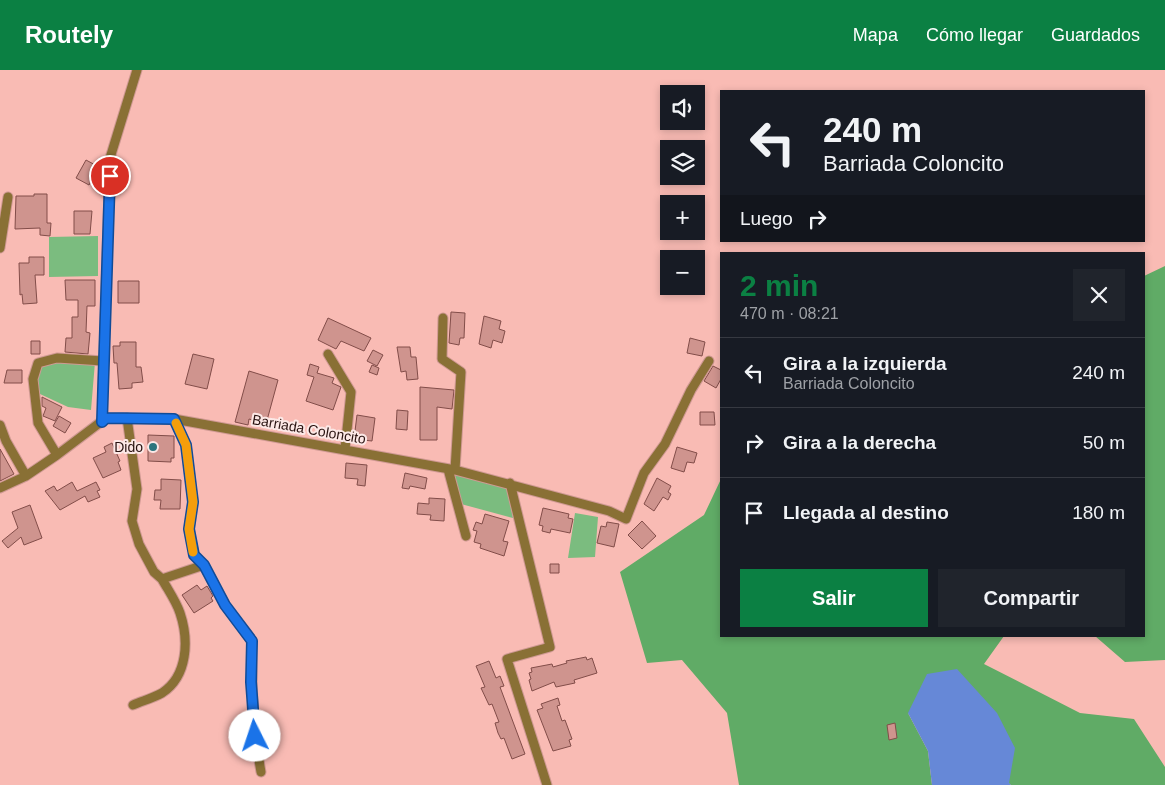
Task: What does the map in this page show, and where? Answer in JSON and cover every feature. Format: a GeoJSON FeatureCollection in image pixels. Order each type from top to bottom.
{"type":"FeatureCollection","features":[{"type":"Feature","properties":{"kind":"street"},"geometry":{"type":"LineString","coordinates":[[102,422],[110,158],[137,70]]}},
{"type":"Feature","properties":{"kind":"street"},"geometry":{"type":"LineString","coordinates":[[0,248],[8,197]]}},
{"type":"Feature","properties":{"kind":"street"},"geometry":{"type":"LineString","coordinates":[[443,318],[442,359],[461,372],[452,469],[466,536]]}},
{"type":"Feature","properties":{"kind":"street"},"geometry":{"type":"LineString","coordinates":[[328,354],[352,392],[344,449]]}},
{"type":"Feature","properties":{"kind":"street"},"geometry":{"type":"LineString","coordinates":[[57,455],[38,423],[33,379],[38,363],[57,358],[103,361]]}},
{"type":"Feature","properties":{"kind":"street","name":"Barriada Coloncito"},"geometry":{"type":"LineString","coordinates":[[0,488],[26,476],[106,418],[174,419],[452,469],[609,511],[626,519],[644,473],[665,444],[691,390],[709,361]]}},
{"type":"Feature","properties":{"kind":"street"},"geometry":{"type":"LineString","coordinates":[[127,418],[137,489],[132,521],[139,544],[154,572],[162,579],[180,612],[186,642],[177,679],[162,693],[134,705]]}},
{"type":"Feature","properties":{"kind":"street"},"geometry":{"type":"LineString","coordinates":[[174,419],[186,445],[193,502],[189,529],[194,555],[204,565],[225,605],[252,641],[251,682],[255,736],[261,772]]}},
{"type":"Feature","properties":{"kind":"street"},"geometry":{"type":"LineString","coordinates":[[0,424],[6,441],[26,476]]}},
{"type":"Feature","properties":{"kind":"street"},"geometry":{"type":"LineString","coordinates":[[510,483],[550,647],[507,658],[547,785]]}},
{"type":"Feature","properties":{"kind":"street"},"geometry":{"type":"LineString","coordinates":[[162,579],[204,565]]}},
{"type":"Feature","properties":{"kind":"green space"},"geometry":{"type":"Polygon","coordinates":[[[98,236],[98,276],[49,277],[49,237],[98,236]]]}},
{"type":"Feature","properties":{"kind":"green space"},"geometry":{"type":"Polygon","coordinates":[[[1165,266],[1165,660],[1125,662],[1096,637],[1145,637],[1145,276],[1165,266]]]}},
{"type":"Feature","properties":{"kind":"green space"},"geometry":{"type":"Polygon","coordinates":[[[57,360],[95,362],[91,410],[68,407],[40,394],[37,380],[42,365],[57,360]]]}},
{"type":"Feature","properties":{"kind":"green space"},"geometry":{"type":"Polygon","coordinates":[[[454,474],[507,486],[513,518],[461,504],[454,474]]]}},
{"type":"Feature","properties":{"kind":"green space"},"geometry":{"type":"Polygon","coordinates":[[[720,481],[720,637],[1003,637],[984,664],[1080,713],[1134,719],[1165,767],[1165,785],[1011,785],[908,713],[928,751],[932,785],[739,785],[727,713],[682,660],[647,663],[620,572],[704,515],[720,481]]]}},
{"type":"Feature","properties":{"kind":"green space"},"geometry":{"type":"Polygon","coordinates":[[[575,513],[598,517],[595,557],[568,558],[575,513]]]}},
{"type":"Feature","properties":{"kind":"water"},"geometry":{"type":"Polygon","coordinates":[[[957,669],[997,713],[1015,748],[1009,783],[1011,785],[932,785],[928,751],[908,713],[927,674],[957,669]]]}},
{"type":"Feature","properties":{"kind":"building"},"geometry":{"type":"Polygon","coordinates":[[[86,160],[99,167],[89,185],[76,178],[86,160]]]}},
{"type":"Feature","properties":{"kind":"building"},"geometry":{"type":"Polygon","coordinates":[[[34,194],[47,194],[47,223],[51,223],[50,236],[40,235],[40,228],[15,229],[16,196],[34,196],[34,194]]]}},
{"type":"Feature","properties":{"kind":"building"},"geometry":{"type":"Polygon","coordinates":[[[74,211],[92,211],[90,234],[74,234],[74,211]]]}},
{"type":"Feature","properties":{"kind":"building"},"geometry":{"type":"Polygon","coordinates":[[[29,257],[44,257],[44,275],[35,275],[37,303],[23,304],[22,294],[20,295],[19,263],[29,263],[29,257]]]}},
{"type":"Feature","properties":{"kind":"building"},"geometry":{"type":"Polygon","coordinates":[[[65,280],[95,280],[95,306],[87,306],[86,332],[90,333],[88,354],[65,352],[66,338],[72,338],[72,317],[78,317],[78,300],[66,300],[65,280]]]}},
{"type":"Feature","properties":{"kind":"building"},"geometry":{"type":"Polygon","coordinates":[[[118,281],[139,281],[139,303],[118,303],[118,281]]]}},
{"type":"Feature","properties":{"kind":"building"},"geometry":{"type":"Polygon","coordinates":[[[451,312],[465,313],[464,338],[460,338],[459,345],[449,343],[451,312]]]}},
{"type":"Feature","properties":{"kind":"building"},"geometry":{"type":"Polygon","coordinates":[[[484,316],[501,321],[499,329],[505,331],[502,343],[493,340],[491,348],[479,344],[484,316]]]}},
{"type":"Feature","properties":{"kind":"building"},"geometry":{"type":"Polygon","coordinates":[[[328,318],[371,338],[364,351],[341,341],[336,349],[318,340],[328,318]]]}},
{"type":"Feature","properties":{"kind":"building"},"geometry":{"type":"Polygon","coordinates":[[[690,338],[705,342],[702,356],[687,353],[690,338]]]}},
{"type":"Feature","properties":{"kind":"building"},"geometry":{"type":"Polygon","coordinates":[[[31,341],[40,341],[40,354],[31,354],[31,341]]]}},
{"type":"Feature","properties":{"kind":"building"},"geometry":{"type":"Polygon","coordinates":[[[120,342],[136,342],[136,367],[141,367],[143,382],[132,383],[132,388],[119,389],[117,363],[114,363],[113,346],[120,346],[120,342]]]}},
{"type":"Feature","properties":{"kind":"building"},"geometry":{"type":"Polygon","coordinates":[[[397,347],[410,347],[411,357],[416,357],[418,379],[407,380],[406,371],[401,372],[397,347]]]}},
{"type":"Feature","properties":{"kind":"building"},"geometry":{"type":"Polygon","coordinates":[[[373,350],[383,355],[377,366],[367,361],[373,350]]]}},
{"type":"Feature","properties":{"kind":"building"},"geometry":{"type":"Polygon","coordinates":[[[193,354],[214,359],[207,389],[185,384],[193,354]]]}},
{"type":"Feature","properties":{"kind":"building"},"geometry":{"type":"Polygon","coordinates":[[[310,364],[319,367],[317,373],[334,378],[332,383],[341,387],[333,410],[306,401],[314,377],[307,375],[310,364]]]}},
{"type":"Feature","properties":{"kind":"building"},"geometry":{"type":"Polygon","coordinates":[[[372,365],[379,368],[377,375],[369,372],[372,365]]]}},
{"type":"Feature","properties":{"kind":"building"},"geometry":{"type":"Polygon","coordinates":[[[713,366],[720,370],[720,381],[716,388],[704,381],[713,366]]]}},
{"type":"Feature","properties":{"kind":"building"},"geometry":{"type":"Polygon","coordinates":[[[7,370],[22,370],[22,383],[4,383],[7,370]]]}},
{"type":"Feature","properties":{"kind":"building"},"geometry":{"type":"Polygon","coordinates":[[[249,371],[278,380],[266,424],[249,419],[248,425],[235,422],[249,371]]]}},
{"type":"Feature","properties":{"kind":"building"},"geometry":{"type":"Polygon","coordinates":[[[420,387],[454,390],[452,409],[437,407],[437,440],[420,440],[420,387]]]}},
{"type":"Feature","properties":{"kind":"building"},"geometry":{"type":"Polygon","coordinates":[[[42,397],[62,407],[55,421],[43,416],[46,408],[42,406],[42,397]]]}},
{"type":"Feature","properties":{"kind":"building"},"geometry":{"type":"Polygon","coordinates":[[[397,410],[408,411],[407,430],[396,429],[397,410]]]}},
{"type":"Feature","properties":{"kind":"building"},"geometry":{"type":"Polygon","coordinates":[[[700,412],[714,412],[715,425],[700,425],[700,412]]]}},
{"type":"Feature","properties":{"kind":"building"},"geometry":{"type":"Polygon","coordinates":[[[357,415],[375,418],[372,441],[354,439],[357,415]]]}},
{"type":"Feature","properties":{"kind":"building"},"geometry":{"type":"Polygon","coordinates":[[[59,416],[71,423],[65,433],[53,426],[59,416]]]}},
{"type":"Feature","properties":{"kind":"building"},"geometry":{"type":"Polygon","coordinates":[[[148,435],[174,436],[174,458],[171,458],[171,462],[148,461],[148,435]]]}},
{"type":"Feature","properties":{"kind":"building"},"geometry":{"type":"Polygon","coordinates":[[[112,443],[120,461],[118,462],[121,470],[103,478],[93,458],[106,452],[104,447],[112,443]]]}},
{"type":"Feature","properties":{"kind":"building"},"geometry":{"type":"Polygon","coordinates":[[[677,447],[697,453],[694,463],[687,462],[684,472],[671,468],[677,447]]]}},
{"type":"Feature","properties":{"kind":"building"},"geometry":{"type":"Polygon","coordinates":[[[0,449],[14,474],[0,481],[0,449]]]}},
{"type":"Feature","properties":{"kind":"building"},"geometry":{"type":"Polygon","coordinates":[[[346,463],[367,465],[365,486],[357,485],[358,479],[345,478],[346,463]]]}},
{"type":"Feature","properties":{"kind":"building"},"geometry":{"type":"Polygon","coordinates":[[[405,473],[427,478],[425,489],[410,486],[409,489],[402,488],[405,473]]]}},
{"type":"Feature","properties":{"kind":"building"},"geometry":{"type":"Polygon","coordinates":[[[657,478],[671,486],[668,492],[671,494],[668,500],[663,497],[654,511],[644,504],[657,478]]]}},
{"type":"Feature","properties":{"kind":"building"},"geometry":{"type":"Polygon","coordinates":[[[161,479],[181,480],[180,509],[160,509],[161,500],[154,500],[155,490],[161,490],[161,479]]]}},
{"type":"Feature","properties":{"kind":"building"},"geometry":{"type":"Polygon","coordinates":[[[72,482],[77,491],[96,482],[100,490],[97,491],[100,497],[88,502],[85,496],[60,510],[45,491],[54,486],[57,491],[72,482]]]}},
{"type":"Feature","properties":{"kind":"building"},"geometry":{"type":"Polygon","coordinates":[[[429,498],[445,499],[444,521],[430,520],[431,515],[417,514],[418,503],[429,504],[429,498]]]}},
{"type":"Feature","properties":{"kind":"building"},"geometry":{"type":"Polygon","coordinates":[[[30,505],[42,538],[24,545],[21,537],[8,548],[2,541],[18,528],[12,512],[30,505]]]}},
{"type":"Feature","properties":{"kind":"building"},"geometry":{"type":"Polygon","coordinates":[[[543,508],[569,514],[568,518],[573,519],[570,533],[551,529],[550,533],[542,531],[543,526],[539,525],[543,508]]]}},
{"type":"Feature","properties":{"kind":"building"},"geometry":{"type":"Polygon","coordinates":[[[485,514],[509,521],[503,541],[508,542],[504,556],[480,548],[481,544],[474,542],[477,531],[473,530],[476,522],[482,524],[485,514]]]}},
{"type":"Feature","properties":{"kind":"building"},"geometry":{"type":"Polygon","coordinates":[[[642,521],[656,536],[642,549],[628,535],[642,521]]]}},
{"type":"Feature","properties":{"kind":"building"},"geometry":{"type":"Polygon","coordinates":[[[607,522],[619,524],[614,547],[597,543],[601,526],[606,527],[607,522]]]}},
{"type":"Feature","properties":{"kind":"building"},"geometry":{"type":"Polygon","coordinates":[[[550,564],[559,564],[559,573],[550,573],[550,564]]]}},
{"type":"Feature","properties":{"kind":"building"},"geometry":{"type":"Polygon","coordinates":[[[197,585],[201,590],[207,586],[213,596],[211,598],[213,601],[194,613],[182,595],[197,585]]]}},
{"type":"Feature","properties":{"kind":"building"},"geometry":{"type":"Polygon","coordinates":[[[586,657],[587,660],[592,658],[597,673],[574,680],[575,683],[556,687],[554,682],[532,691],[529,680],[531,679],[529,673],[532,672],[531,668],[552,664],[553,667],[567,663],[566,661],[586,657]]]}},
{"type":"Feature","properties":{"kind":"building"},"geometry":{"type":"Polygon","coordinates":[[[489,661],[496,678],[500,676],[504,686],[500,687],[525,754],[512,759],[504,738],[501,739],[498,733],[495,723],[499,722],[492,704],[489,705],[481,688],[485,687],[476,666],[489,661]]]}},
{"type":"Feature","properties":{"kind":"building"},"geometry":{"type":"Polygon","coordinates":[[[558,698],[560,705],[557,706],[562,721],[565,720],[572,739],[569,740],[571,746],[553,751],[537,710],[543,708],[541,704],[558,698]]]}},
{"type":"Feature","properties":{"kind":"building"},"geometry":{"type":"Polygon","coordinates":[[[895,723],[897,738],[889,740],[887,725],[895,723]]]}},
{"type":"Feature","properties":{"kind":"slow traffic"},"geometry":{"type":"LineString","coordinates":[[176,423],[186,445],[193,502],[189,529],[193,552]]}},
{"type":"Feature","properties":{"kind":"place","name":"Dido"},"geometry":{"type":"Point","coordinates":[153,447]}},
{"type":"Feature","properties":{"kind":"route"},"geometry":{"type":"LineString","coordinates":[[110,176],[102,422],[106,418],[174,419],[186,445],[193,502],[189,529],[194,555],[204,565],[225,605],[252,641],[251,682],[255,736]]}}]}
